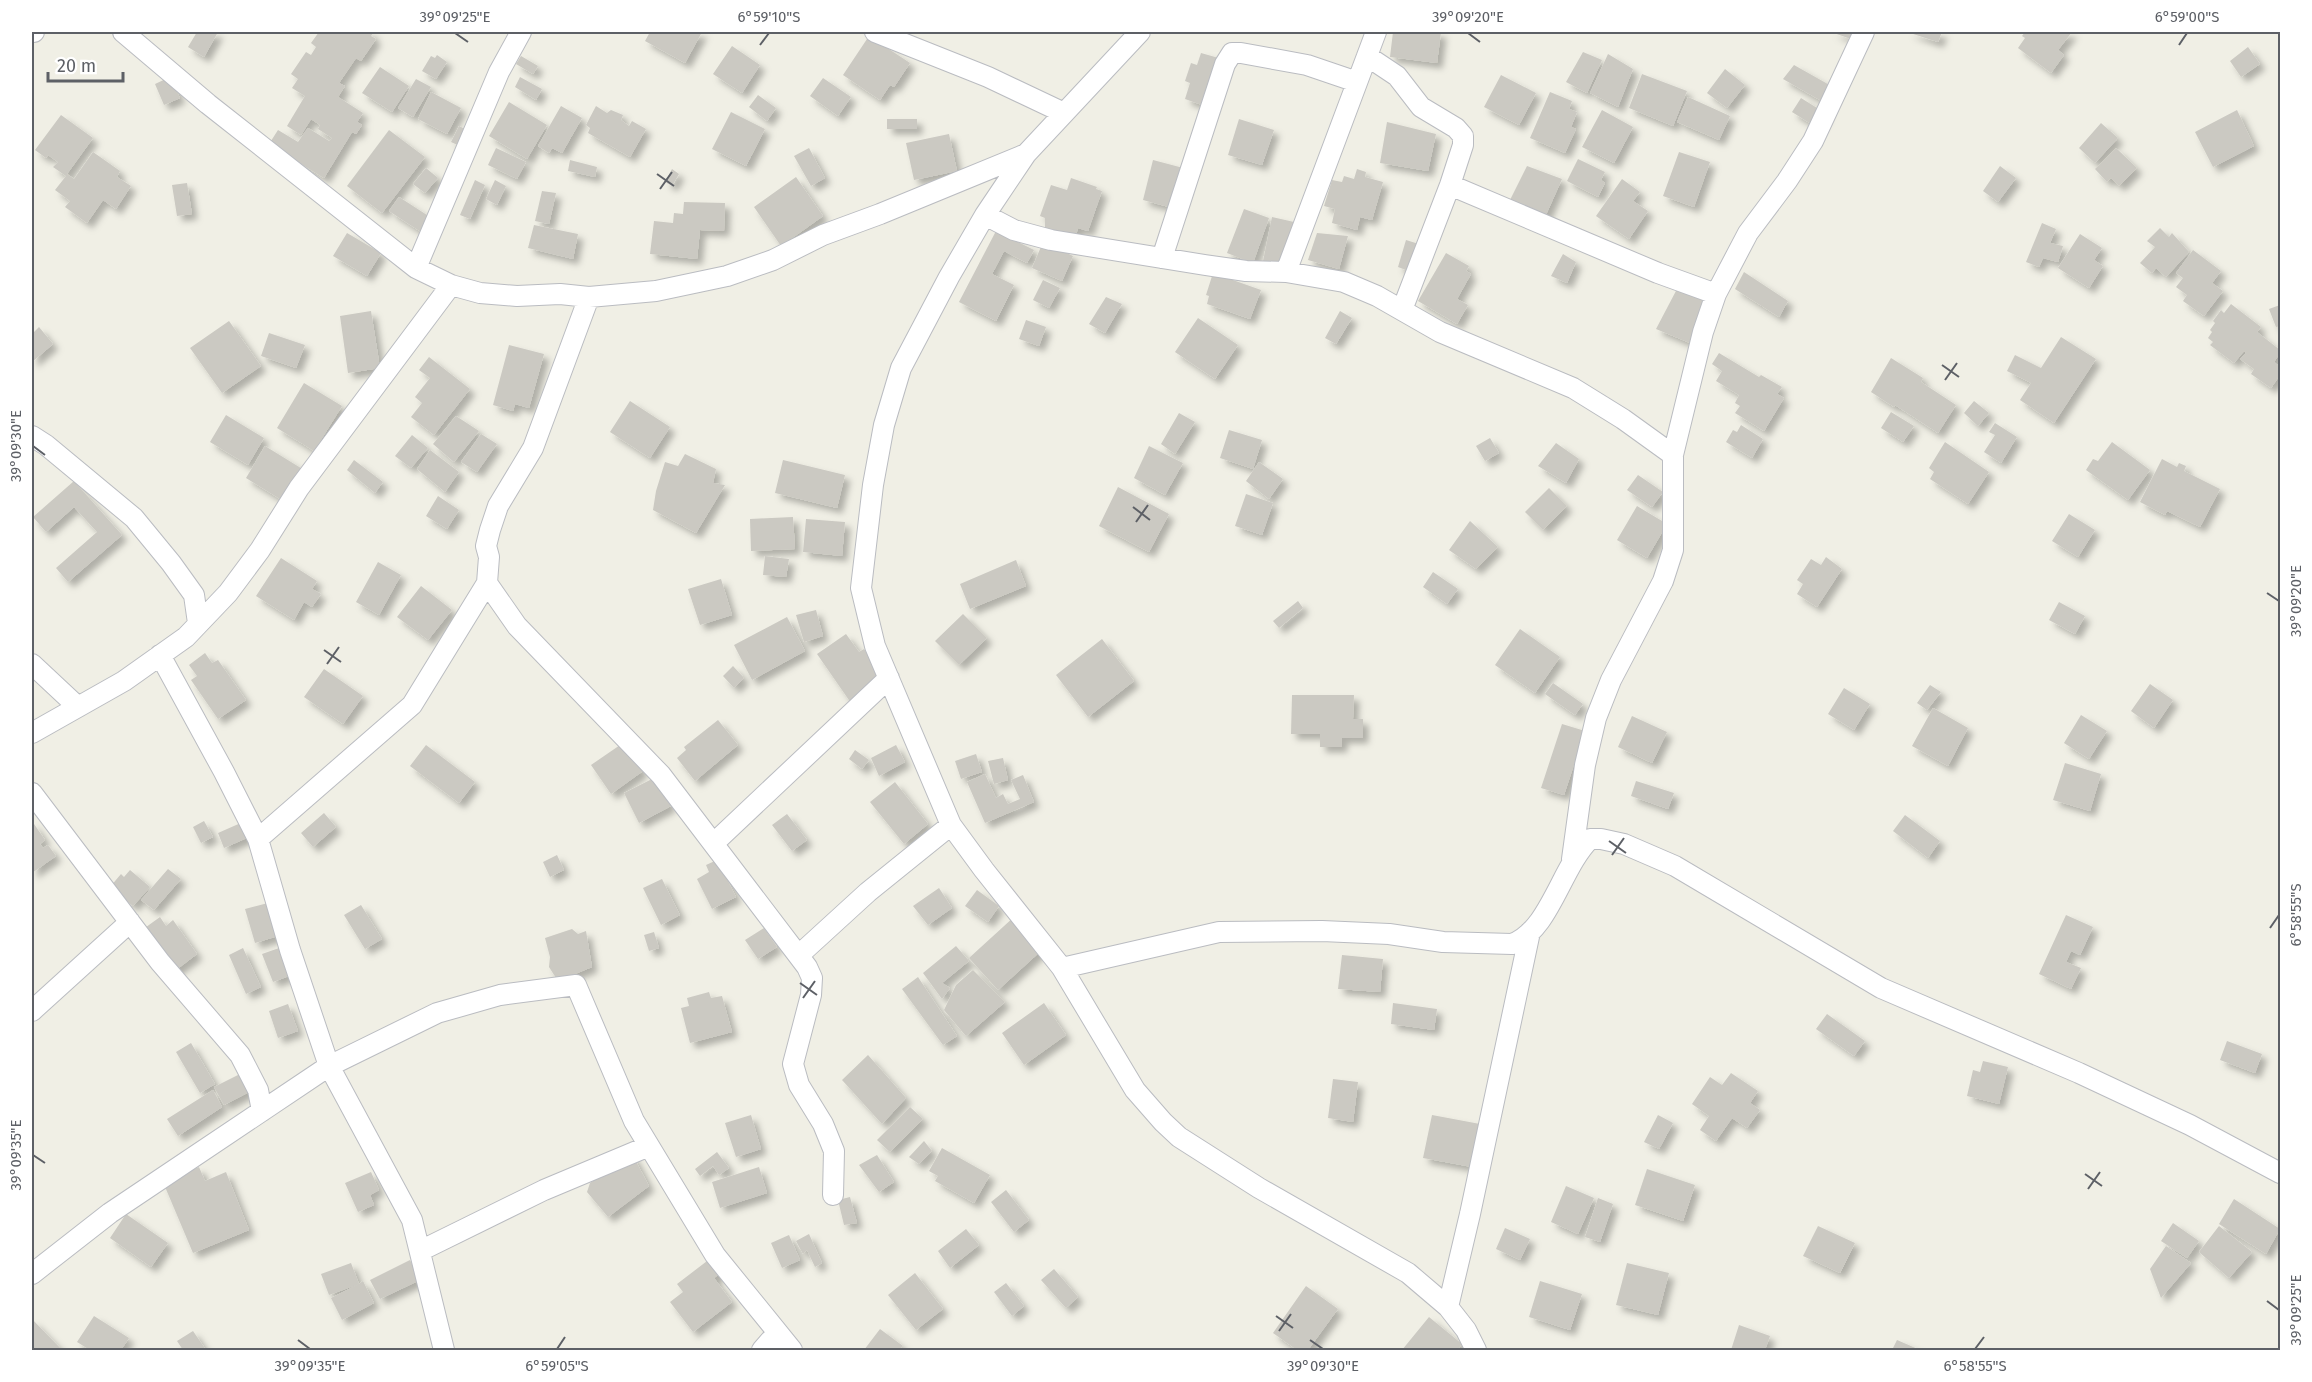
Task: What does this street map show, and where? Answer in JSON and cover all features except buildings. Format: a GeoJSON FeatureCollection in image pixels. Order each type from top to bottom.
{"type":"FeatureCollection","features":[{"type":"Feature","properties":{"kind":"street"},"geometry":{"type":"LineString","coordinates":[[123,32],[208,104],[416,268],[451,285],[480,293],[560,294],[589,297],[657,291],[728,276],[773,260],[823,235],[1026,154]]}},
{"type":"Feature","properties":{"kind":"street"},"geometry":{"type":"LineString","coordinates":[[416,268],[498,72],[521,32]]}},
{"type":"Feature","properties":{"kind":"street"},"geometry":{"type":"LineString","coordinates":[[875,32],[988,76],[1064,113]]}},
{"type":"Feature","properties":{"kind":"street"},"geometry":{"type":"LineString","coordinates":[[1140,32],[1026,154],[985,215],[919,331],[901,368],[884,425],[873,485],[861,588],[874,646],[951,825],[1062,968],[1135,1090],[1179,1137],[1259,1188],[1408,1273],[1448,1307],[1466,1329],[1476,1350]]}},
{"type":"Feature","properties":{"kind":"street"},"geometry":{"type":"LineString","coordinates":[[1286,272],[1376,32]]}},
{"type":"Feature","properties":{"kind":"street"},"geometry":{"type":"LineString","coordinates":[[1572,861],[1585,765],[1596,718],[1611,680],[1663,581],[1672,550],[1673,454],[1690,378],[1716,294],[1748,233],[1787,181],[1813,141],[1864,32]]}},
{"type":"Feature","properties":{"kind":"street"},"geometry":{"type":"LineString","coordinates":[[1162,258],[1224,64],[1232,53],[1307,65],[1357,82]]}},
{"type":"Feature","properties":{"kind":"street"},"geometry":{"type":"LineString","coordinates":[[1367,56],[1397,76],[1421,107],[1456,128],[1463,136],[1463,145],[1450,185],[1402,310]]}},
{"type":"Feature","properties":{"kind":"street"},"geometry":{"type":"LineString","coordinates":[[1450,185],[1658,273],[1716,294]]}},
{"type":"Feature","properties":{"kind":"street"},"geometry":{"type":"LineString","coordinates":[[985,215],[1014,230],[1051,240],[1246,271],[1286,272],[1344,282],[1377,296],[1440,332],[1573,388],[1673,454]]}},
{"type":"Feature","properties":{"kind":"street"},"geometry":{"type":"LineString","coordinates":[[32,733],[124,681],[186,638],[228,593],[260,550],[299,488],[451,285]]}},
{"type":"Feature","properties":{"kind":"street"},"geometry":{"type":"LineString","coordinates":[[258,839],[412,705],[487,583],[489,557],[486,546],[498,506],[533,447],[589,297]]}},
{"type":"Feature","properties":{"kind":"street"},"geometry":{"type":"LineString","coordinates":[[32,436],[134,518],[194,594],[198,623]]}},
{"type":"Feature","properties":{"kind":"street"},"geometry":{"type":"LineString","coordinates":[[487,583],[517,626],[661,775],[807,967],[812,978],[811,987],[792,1064],[799,1085],[823,1124],[834,1151],[833,1195]]}},
{"type":"Feature","properties":{"kind":"street"},"geometry":{"type":"LineString","coordinates":[[160,655],[258,839],[290,950],[330,1066],[412,1220],[444,1350]]}},
{"type":"Feature","properties":{"kind":"street"},"geometry":{"type":"LineString","coordinates":[[32,664],[78,707]]}},
{"type":"Feature","properties":{"kind":"street"},"geometry":{"type":"LineString","coordinates":[[714,843],[889,678]]}},
{"type":"Feature","properties":{"kind":"street"},"geometry":{"type":"LineString","coordinates":[[32,793],[160,962],[240,1055],[258,1090],[262,1111]]}},
{"type":"Feature","properties":{"kind":"street"},"geometry":{"type":"LineString","coordinates":[[799,955],[868,892],[951,825]]}},
{"type":"Feature","properties":{"kind":"street"},"geometry":{"type":"LineString","coordinates":[[1062,968],[1219,932],[1333,931],[1389,934],[1443,942],[1512,944],[1520,941],[1530,932],[1549,905],[1572,861],[1590,839],[1601,839],[1624,844],[1665,862],[1717,890],[1881,988],[2079,1073],[2180,1120],[2280,1173]]}},
{"type":"Feature","properties":{"kind":"street"},"geometry":{"type":"LineString","coordinates":[[32,1011],[130,922]]}},
{"type":"Feature","properties":{"kind":"street"},"geometry":{"type":"LineString","coordinates":[[1448,1307],[1530,932]]}},
{"type":"Feature","properties":{"kind":"street"},"geometry":{"type":"LineString","coordinates":[[32,1274],[110,1213],[330,1066],[437,1013],[500,995],[576,985],[634,1121],[715,1255],[792,1350]]}},
{"type":"Feature","properties":{"kind":"street"},"geometry":{"type":"LineString","coordinates":[[420,1251],[544,1190],[649,1146]]}},
{"type":"Feature","properties":{"kind":"street"},"geometry":{"type":"LineString","coordinates":[[762,1350],[777,1333]]}}]}
